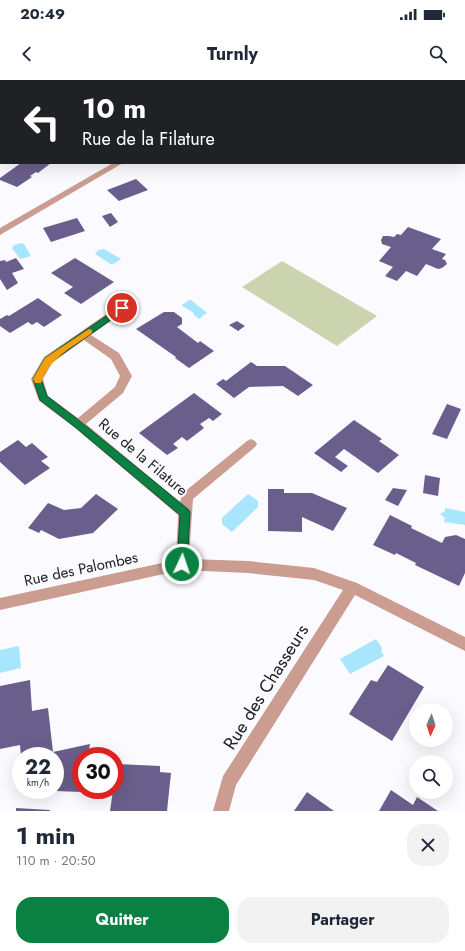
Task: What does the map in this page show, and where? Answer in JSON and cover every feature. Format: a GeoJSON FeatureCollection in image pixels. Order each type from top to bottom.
{"type":"FeatureCollection","features":[{"type":"Feature","properties":{"kind":"street"},"geometry":{"type":"LineString","coordinates":[[0,232],[117,164]]}},
{"type":"Feature","properties":{"kind":"street","name":"Rue de la Filature"},"geometry":{"type":"LineString","coordinates":[[122,308],[48,360],[37,379],[43,398],[78,424],[185,513],[182,564]]}},
{"type":"Feature","properties":{"kind":"street","name":"Rue de la Filature"},"geometry":{"type":"LineString","coordinates":[[78,424],[119,390],[126,376],[115,356],[84,335]]}},
{"type":"Feature","properties":{"kind":"street"},"geometry":{"type":"LineString","coordinates":[[185,513],[187,497],[251,444]]}},
{"type":"Feature","properties":{"kind":"street","name":"Rue des Palombes"},"geometry":{"type":"LineString","coordinates":[[0,604],[182,564],[248,567],[314,574],[352,588],[465,644]]}},
{"type":"Feature","properties":{"kind":"street","name":"Rue des Chasseurs"},"geometry":{"type":"LineString","coordinates":[[221,811],[229,782],[352,588]]}},
{"type":"Feature","properties":{"kind":"green space"},"geometry":{"type":"Polygon","coordinates":[[[282,261],[377,316],[337,346],[242,287],[282,261]]]}},
{"type":"Feature","properties":{"kind":"water"},"geometry":{"type":"Polygon","coordinates":[[[21,243],[24,244],[31,256],[20,259],[12,248],[14,245],[21,243]]]}},
{"type":"Feature","properties":{"kind":"water"},"geometry":{"type":"Polygon","coordinates":[[[104,249],[121,259],[112,265],[95,254],[98,250],[104,249]]]}},
{"type":"Feature","properties":{"kind":"water"},"geometry":{"type":"Polygon","coordinates":[[[189,300],[207,313],[199,319],[194,315],[194,313],[182,306],[189,300]]]}},
{"type":"Feature","properties":{"kind":"water"},"geometry":{"type":"Polygon","coordinates":[[[248,494],[258,501],[258,507],[232,532],[222,524],[222,518],[248,494]]]}},
{"type":"Feature","properties":{"kind":"water"},"geometry":{"type":"Polygon","coordinates":[[[445,508],[465,512],[465,525],[444,522],[445,518],[440,514],[445,511],[445,508]]]}},
{"type":"Feature","properties":{"kind":"water"},"geometry":{"type":"Polygon","coordinates":[[[376,639],[382,648],[381,651],[384,656],[350,674],[340,659],[376,639]]]}},
{"type":"Feature","properties":{"kind":"water"},"geometry":{"type":"Polygon","coordinates":[[[19,646],[21,668],[0,673],[0,650],[19,646]]]}},
{"type":"Feature","properties":{"kind":"building"},"geometry":{"type":"Polygon","coordinates":[[[20,164],[50,164],[38,173],[36,172],[30,176],[32,177],[17,187],[0,180],[0,178],[20,164]]]}},
{"type":"Feature","properties":{"kind":"building"},"geometry":{"type":"Polygon","coordinates":[[[136,179],[148,190],[119,201],[107,190],[136,179]]]}},
{"type":"Feature","properties":{"kind":"building"},"geometry":{"type":"Polygon","coordinates":[[[111,213],[118,222],[110,227],[102,216],[111,213]]]}},
{"type":"Feature","properties":{"kind":"building"},"geometry":{"type":"Polygon","coordinates":[[[77,218],[85,231],[51,242],[43,228],[77,218]]]}},
{"type":"Feature","properties":{"kind":"building"},"geometry":{"type":"Polygon","coordinates":[[[408,227],[441,239],[432,249],[446,254],[442,259],[445,260],[447,264],[438,269],[426,264],[417,276],[406,271],[397,281],[385,276],[393,267],[379,261],[391,247],[382,244],[381,240],[383,236],[394,237],[397,234],[401,235],[408,227]]]}},
{"type":"Feature","properties":{"kind":"building"},"geometry":{"type":"Polygon","coordinates":[[[16,258],[24,269],[12,273],[18,283],[7,290],[0,279],[0,261],[5,260],[6,262],[16,258]]]}},
{"type":"Feature","properties":{"kind":"building"},"geometry":{"type":"Polygon","coordinates":[[[75,258],[114,282],[81,304],[64,293],[73,287],[51,273],[75,258]]]}},
{"type":"Feature","properties":{"kind":"building"},"geometry":{"type":"Polygon","coordinates":[[[38,298],[62,315],[44,327],[37,322],[32,325],[28,322],[10,333],[0,326],[0,319],[7,315],[9,316],[38,298]]]}},
{"type":"Feature","properties":{"kind":"building"},"geometry":{"type":"Polygon","coordinates":[[[164,312],[174,312],[182,318],[182,324],[177,327],[198,343],[200,341],[214,351],[189,368],[136,329],[164,312]]]}},
{"type":"Feature","properties":{"kind":"building"},"geometry":{"type":"Polygon","coordinates":[[[237,321],[245,326],[238,331],[229,325],[237,321]]]}},
{"type":"Feature","properties":{"kind":"building"},"geometry":{"type":"Polygon","coordinates":[[[251,362],[257,366],[285,366],[313,385],[298,396],[283,386],[249,387],[234,398],[216,384],[223,379],[226,381],[251,362]]]}},
{"type":"Feature","properties":{"kind":"building"},"geometry":{"type":"Polygon","coordinates":[[[194,393],[222,414],[213,421],[209,418],[200,424],[204,428],[187,441],[182,437],[173,444],[178,448],[167,455],[139,433],[194,393]]]}},
{"type":"Feature","properties":{"kind":"building"},"geometry":{"type":"Polygon","coordinates":[[[447,404],[461,409],[447,439],[432,434],[447,404]]]}},
{"type":"Feature","properties":{"kind":"building"},"geometry":{"type":"Polygon","coordinates":[[[354,420],[382,439],[379,441],[399,455],[378,473],[344,449],[335,457],[348,466],[341,472],[314,453],[354,420]]]}},
{"type":"Feature","properties":{"kind":"building"},"geometry":{"type":"Polygon","coordinates":[[[18,440],[26,447],[32,443],[48,457],[41,461],[50,468],[25,485],[0,462],[0,452],[18,440]]]}},
{"type":"Feature","properties":{"kind":"building"},"geometry":{"type":"Polygon","coordinates":[[[425,475],[440,478],[438,496],[423,493],[425,475]]]}},
{"type":"Feature","properties":{"kind":"building"},"geometry":{"type":"Polygon","coordinates":[[[393,488],[407,490],[398,506],[385,500],[393,488]]]}},
{"type":"Feature","properties":{"kind":"building"},"geometry":{"type":"Polygon","coordinates":[[[268,489],[284,489],[284,493],[312,493],[347,508],[333,531],[302,517],[302,532],[268,531],[268,489]]]}},
{"type":"Feature","properties":{"kind":"building"},"geometry":{"type":"Polygon","coordinates":[[[96,494],[118,509],[93,533],[59,539],[41,530],[39,533],[28,528],[48,503],[64,510],[81,508],[96,494]]]}},
{"type":"Feature","properties":{"kind":"building"},"geometry":{"type":"Polygon","coordinates":[[[390,515],[412,526],[411,528],[442,543],[445,537],[456,535],[465,539],[465,573],[459,586],[415,565],[416,563],[396,553],[395,555],[373,545],[390,515]]]}},
{"type":"Feature","properties":{"kind":"building"},"geometry":{"type":"Polygon","coordinates":[[[388,665],[424,687],[415,703],[409,703],[409,712],[392,741],[349,714],[371,680],[377,682],[388,665]]]}},
{"type":"Feature","properties":{"kind":"building"},"geometry":{"type":"Polygon","coordinates":[[[30,680],[32,711],[48,708],[52,747],[20,747],[20,745],[0,749],[0,686],[30,680]]]}},
{"type":"Feature","properties":{"kind":"building"},"geometry":{"type":"Polygon","coordinates":[[[90,744],[90,747],[76,747],[90,744]]]}},
{"type":"Feature","properties":{"kind":"building"},"geometry":{"type":"Polygon","coordinates":[[[72,748],[72,792],[64,791],[64,750],[72,748]]]}},
{"type":"Feature","properties":{"kind":"building"},"geometry":{"type":"Polygon","coordinates":[[[124,764],[160,766],[160,772],[171,773],[167,811],[110,811],[112,799],[124,799],[124,764]]]}},
{"type":"Feature","properties":{"kind":"building"},"geometry":{"type":"Polygon","coordinates":[[[391,790],[413,805],[416,799],[420,799],[438,811],[379,811],[391,790]]]}},
{"type":"Feature","properties":{"kind":"building"},"geometry":{"type":"Polygon","coordinates":[[[307,792],[334,811],[294,811],[307,792]]]}},
{"type":"Feature","properties":{"kind":"building"},"geometry":{"type":"Polygon","coordinates":[[[16,808],[50,810],[50,811],[16,811],[16,808]]]}},
{"type":"Feature","properties":{"kind":"slow traffic"},"geometry":{"type":"LineString","coordinates":[[38,380],[37,379],[48,360],[89,332]]}},
{"type":"Feature","properties":{"kind":"route"},"geometry":{"type":"LineString","coordinates":[[122,308],[48,360],[37,379],[43,398],[78,424],[185,513],[182,564]]}}]}
